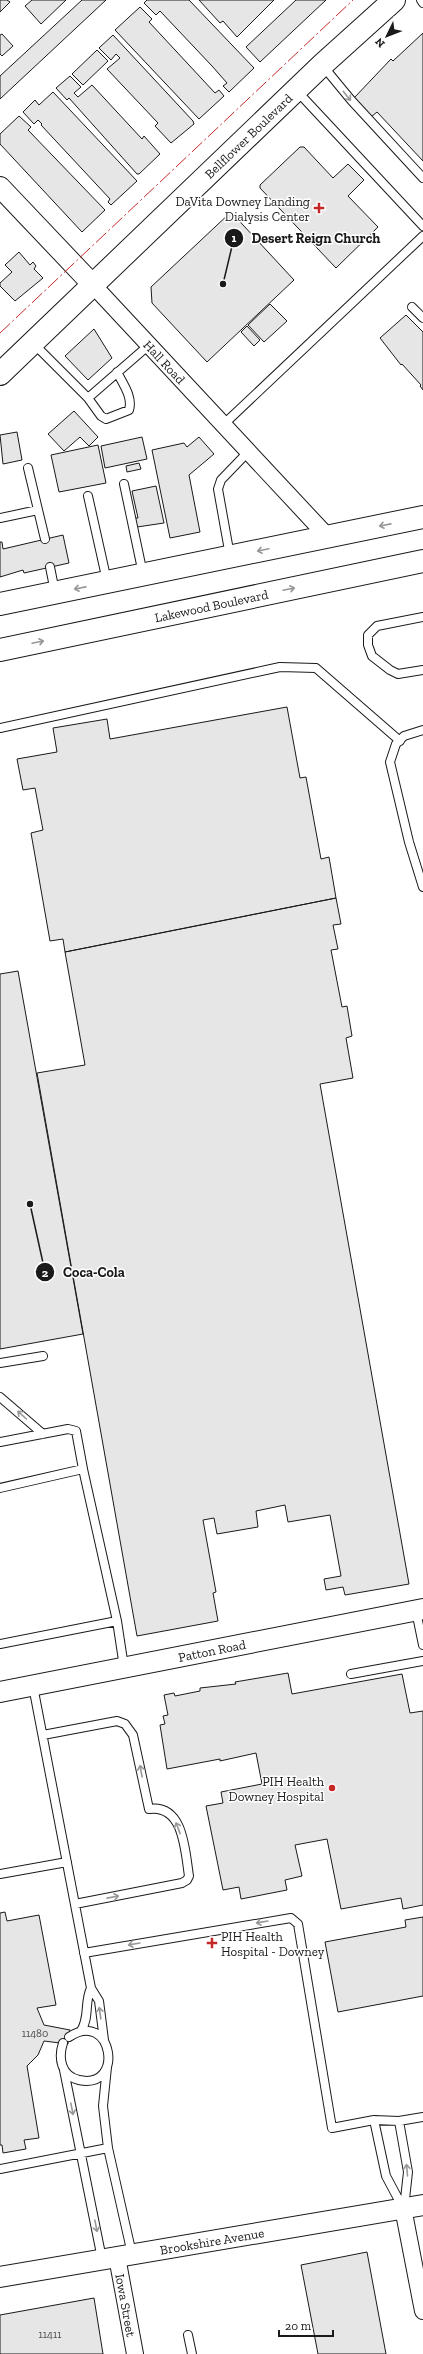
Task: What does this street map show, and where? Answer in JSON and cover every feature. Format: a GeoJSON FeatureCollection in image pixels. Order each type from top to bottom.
{"type":"FeatureCollection","features":[{"type":"Feature","properties":{"kind":"main road","name":"Bellflower Boulevard"},"geometry":{"type":"LineString","coordinates":[[0,374],[322,65],[394,0]]}},
{"type":"Feature","properties":{"kind":"main road"},"geometry":{"type":"LineString","coordinates":[[0,604],[423,517]]}},
{"type":"Feature","properties":{"kind":"main road","name":"Lakewood Boulevard"},"geometry":{"type":"LineString","coordinates":[[0,650],[423,561]]}},
{"type":"Feature","properties":{"kind":"street","name":"Hall Road"},"geometry":{"type":"LineString","coordinates":[[0,187],[328,537]]}},
{"type":"Feature","properties":{"kind":"street","name":"Patton Road"},"geometry":{"type":"LineString","coordinates":[[0,1692],[420,1609]]}},
{"type":"Feature","properties":{"kind":"street","name":"Brookshire Avenue"},"geometry":{"type":"LineString","coordinates":[[0,2277],[423,2205]]}},
{"type":"Feature","properties":{"kind":"street"},"geometry":{"type":"LineString","coordinates":[[404,2208],[423,2311]]}},
{"type":"Feature","properties":{"kind":"street","name":"Iowa Street"},"geometry":{"type":"LineString","coordinates":[[117,2256],[135,2354]]}},
{"type":"Feature","properties":{"kind":"lane"},"geometry":{"type":"LineString","coordinates":[[322,65],[351,100],[423,178]]}},
{"type":"Feature","properties":{"kind":"lane"},"geometry":{"type":"LineString","coordinates":[[296,90],[423,226]]}},
{"type":"Feature","properties":{"kind":"lane"},"geometry":{"type":"LineString","coordinates":[[223,425],[423,236]]}},
{"type":"Feature","properties":{"kind":"lane"},"geometry":{"type":"LineString","coordinates":[[412,307],[423,318]]}},
{"type":"Feature","properties":{"kind":"lane"},"geometry":{"type":"LineString","coordinates":[[33,342],[88,398],[100,416],[106,419],[129,410],[129,396],[117,372]]}},
{"type":"Feature","properties":{"kind":"lane"},"geometry":{"type":"LineString","coordinates":[[88,398],[149,345]]}},
{"type":"Feature","properties":{"kind":"lane"},"geometry":{"type":"LineString","coordinates":[[230,557],[218,488],[221,480],[248,452]]}},
{"type":"Feature","properties":{"kind":"lane"},"geometry":{"type":"LineString","coordinates":[[28,468],[45,539]]}},
{"type":"Feature","properties":{"kind":"lane"},"geometry":{"type":"LineString","coordinates":[[124,484],[144,575]]}},
{"type":"Feature","properties":{"kind":"lane"},"geometry":{"type":"LineString","coordinates":[[88,496],[107,582]]}},
{"type":"Feature","properties":{"kind":"lane"},"geometry":{"type":"LineString","coordinates":[[0,518],[38,510]]}},
{"type":"Feature","properties":{"kind":"lane"},"geometry":{"type":"LineString","coordinates":[[50,567],[55,593]]}},
{"type":"Feature","properties":{"kind":"lane"},"geometry":{"type":"LineString","coordinates":[[423,617],[376,626],[368,635],[368,645],[372,656],[390,670],[398,674],[423,670]]}},
{"type":"Feature","properties":{"kind":"lane"},"geometry":{"type":"LineString","coordinates":[[0,728],[194,684],[280,667],[316,668],[400,741]]}},
{"type":"Feature","properties":{"kind":"lane"},"geometry":{"type":"LineString","coordinates":[[423,730],[404,736],[396,744],[390,762],[409,842],[423,887]]}},
{"type":"Feature","properties":{"kind":"lane"},"geometry":{"type":"LineString","coordinates":[[0,1363],[43,1356]]}},
{"type":"Feature","properties":{"kind":"lane"},"geometry":{"type":"LineString","coordinates":[[0,1397],[43,1434]]}},
{"type":"Feature","properties":{"kind":"lane"},"geometry":{"type":"LineString","coordinates":[[0,1442],[68,1429],[76,1431],[117,1622],[124,1667]]}},
{"type":"Feature","properties":{"kind":"lane"},"geometry":{"type":"LineString","coordinates":[[0,1488],[83,1469]]}},
{"type":"Feature","properties":{"kind":"lane"},"geometry":{"type":"LineString","coordinates":[[420,1609],[423,1645]]}},
{"type":"Feature","properties":{"kind":"lane"},"geometry":{"type":"LineString","coordinates":[[0,1644],[117,1622]]}},
{"type":"Feature","properties":{"kind":"lane"},"geometry":{"type":"LineString","coordinates":[[351,1674],[423,1660]]}},
{"type":"Feature","properties":{"kind":"lane"},"geometry":{"type":"LineString","coordinates":[[33,1686],[91,1988],[99,2001],[104,2040],[110,2053],[103,2106],[117,2256]]}},
{"type":"Feature","properties":{"kind":"lane"},"geometry":{"type":"LineString","coordinates":[[43,1735],[117,1721],[125,1724],[133,1735],[149,1809],[156,1808],[170,1813],[177,1824],[183,1840],[189,1876],[187,1880],[182,1883],[75,1904]]}},
{"type":"Feature","properties":{"kind":"lane"},"geometry":{"type":"LineString","coordinates":[[0,1874],[67,1862]]}},
{"type":"Feature","properties":{"kind":"lane"},"geometry":{"type":"LineString","coordinates":[[84,1953],[287,1917],[298,1924],[332,2128],[374,2120],[399,2121],[423,2117]]}},
{"type":"Feature","properties":{"kind":"lane"},"geometry":{"type":"LineString","coordinates":[[69,2037],[81,2031],[85,2024],[87,1996],[91,1988]]}},
{"type":"Feature","properties":{"kind":"lane"},"geometry":{"type":"LineString","coordinates":[[81,2031],[95,2033],[104,2040]]}},
{"type":"Feature","properties":{"kind":"lane"},"geometry":{"type":"LineString","coordinates":[[63,2043],[60,2057],[81,2154],[117,2256]]}},
{"type":"Feature","properties":{"kind":"lane"},"geometry":{"type":"LineString","coordinates":[[64,2070],[76,2079],[83,2080],[97,2078],[107,2067]]}},
{"type":"Feature","properties":{"kind":"lane"},"geometry":{"type":"LineString","coordinates":[[374,2120],[386,2176],[404,2208]]}},
{"type":"Feature","properties":{"kind":"lane"},"geometry":{"type":"LineString","coordinates":[[399,2121],[408,2172],[404,2208]]}},
{"type":"Feature","properties":{"kind":"lane"},"geometry":{"type":"LineString","coordinates":[[0,2168],[108,2148]]}},
{"type":"Feature","properties":{"kind":"lane"},"geometry":{"type":"LineString","coordinates":[[188,2335],[192,2354]]}},
{"type":"Feature","properties":{"kind":"building"},"geometry":{"type":"Polygon","coordinates":[[[0,0],[7,0],[10,2],[0,12],[0,0]]]}},
{"type":"Feature","properties":{"kind":"building"},"geometry":{"type":"Polygon","coordinates":[[[32,0],[66,0],[41,24],[25,6],[32,0]]]}},
{"type":"Feature","properties":{"kind":"building"},"geometry":{"type":"Polygon","coordinates":[[[82,0],[106,0],[0,99],[0,76],[82,0]]]}},
{"type":"Feature","properties":{"kind":"building"},"geometry":{"type":"Polygon","coordinates":[[[147,0],[189,0],[254,68],[229,92],[223,86],[227,83],[212,66],[160,11],[156,15],[144,3],[147,0]]]}},
{"type":"Feature","properties":{"kind":"building"},"geometry":{"type":"Polygon","coordinates":[[[199,0],[274,0],[237,37],[223,21],[220,23],[199,0]]]}},
{"type":"Feature","properties":{"kind":"building"},"geometry":{"type":"Polygon","coordinates":[[[296,0],[326,0],[260,62],[246,47],[296,0]]]}},
{"type":"Feature","properties":{"kind":"building"},"geometry":{"type":"Polygon","coordinates":[[[140,7],[152,19],[149,22],[215,93],[219,90],[224,96],[199,119],[115,30],[140,7]]]}},
{"type":"Feature","properties":{"kind":"building"},"geometry":{"type":"Polygon","coordinates":[[[423,33],[423,161],[377,112],[371,117],[354,98],[391,59],[393,61],[423,33]]]}},
{"type":"Feature","properties":{"kind":"building"},"geometry":{"type":"Polygon","coordinates":[[[2,34],[13,46],[2,56],[0,54],[0,35],[2,34]]]}},
{"type":"Feature","properties":{"kind":"building"},"geometry":{"type":"Polygon","coordinates":[[[113,35],[193,121],[194,124],[171,143],[155,126],[158,123],[107,69],[120,58],[116,54],[111,60],[99,48],[113,35]]]}},
{"type":"Feature","properties":{"kind":"building"},"geometry":{"type":"Polygon","coordinates":[[[97,50],[108,61],[83,85],[72,74],[97,50]]]}},
{"type":"Feature","properties":{"kind":"building"},"geometry":{"type":"Polygon","coordinates":[[[70,76],[81,87],[74,93],[78,97],[92,85],[142,139],[144,136],[160,154],[139,174],[137,174],[69,98],[67,100],[56,88],[70,76]]]}},
{"type":"Feature","properties":{"kind":"building"},"geometry":{"type":"Polygon","coordinates":[[[53,92],[137,181],[111,205],[108,202],[110,199],[41,125],[42,124],[38,120],[34,124],[23,112],[35,100],[39,105],[53,92]]]}},
{"type":"Feature","properties":{"kind":"building"},"geometry":{"type":"Polygon","coordinates":[[[19,116],[31,127],[28,130],[105,210],[82,232],[0,144],[0,134],[19,116]]]}},
{"type":"Feature","properties":{"kind":"building","name":"DaVita Downey Landing Dialysis Center"},"geometry":{"type":"Polygon","coordinates":[[[300,147],[304,147],[333,178],[348,164],[364,180],[348,196],[378,227],[336,268],[260,188],[260,185],[300,147]]]}},
{"type":"Feature","properties":{"kind":"building"},"geometry":{"type":"Polygon","coordinates":[[[231,212],[294,280],[207,362],[152,303],[151,287],[231,212]]]}},
{"type":"Feature","properties":{"kind":"building"},"geometry":{"type":"Polygon","coordinates":[[[19,252],[30,265],[33,262],[36,266],[34,269],[43,278],[15,301],[0,286],[0,283],[12,272],[5,265],[19,252]]]}},
{"type":"Feature","properties":{"kind":"building"},"geometry":{"type":"Polygon","coordinates":[[[270,304],[287,321],[264,342],[248,325],[270,304]]]}},
{"type":"Feature","properties":{"kind":"building"},"geometry":{"type":"Polygon","coordinates":[[[406,315],[423,332],[423,390],[420,386],[421,385],[402,364],[401,365],[380,338],[406,315]]]}},
{"type":"Feature","properties":{"kind":"building"},"geometry":{"type":"Polygon","coordinates":[[[247,326],[260,340],[254,346],[241,332],[247,326]]]}},
{"type":"Feature","properties":{"kind":"building"},"geometry":{"type":"Polygon","coordinates":[[[94,329],[112,358],[88,380],[65,356],[94,329]]]}},
{"type":"Feature","properties":{"kind":"building"},"geometry":{"type":"Polygon","coordinates":[[[74,411],[98,437],[89,446],[80,437],[64,451],[48,434],[74,411]]]}},
{"type":"Feature","properties":{"kind":"building"},"geometry":{"type":"Polygon","coordinates":[[[17,432],[22,460],[3,464],[0,435],[17,432]]]}},
{"type":"Feature","properties":{"kind":"building"},"geometry":{"type":"Polygon","coordinates":[[[142,437],[147,459],[105,468],[101,446],[142,437]]]}},
{"type":"Feature","properties":{"kind":"building"},"geometry":{"type":"Polygon","coordinates":[[[199,437],[214,454],[189,475],[200,532],[170,538],[152,450],[184,443],[187,447],[199,437]]]}},
{"type":"Feature","properties":{"kind":"building"},"geometry":{"type":"Polygon","coordinates":[[[98,445],[106,483],[59,492],[51,455],[98,445]]]}},
{"type":"Feature","properties":{"kind":"building"},"geometry":{"type":"Polygon","coordinates":[[[139,463],[141,469],[127,472],[126,466],[139,463]]]}},
{"type":"Feature","properties":{"kind":"building"},"geometry":{"type":"Polygon","coordinates":[[[156,486],[164,523],[137,527],[135,518],[138,518],[132,491],[156,486]]]}},
{"type":"Feature","properties":{"kind":"building"},"geometry":{"type":"Polygon","coordinates":[[[63,535],[69,563],[24,573],[23,570],[0,577],[0,542],[2,542],[3,549],[63,535]]]}},
{"type":"Feature","properties":{"kind":"building"},"geometry":{"type":"Polygon","coordinates":[[[287,707],[300,778],[306,777],[321,859],[329,857],[336,898],[65,952],[63,939],[50,941],[31,833],[43,830],[35,788],[23,790],[17,759],[57,752],[53,728],[107,719],[110,739],[287,707]]]}},
{"type":"Feature","properties":{"kind":"building"},"geometry":{"type":"Polygon","coordinates":[[[336,898],[341,924],[333,925],[338,949],[331,950],[342,1007],[347,1006],[352,1036],[346,1038],[353,1078],[320,1084],[409,1584],[345,1595],[343,1587],[326,1590],[324,1579],[341,1576],[330,1515],[288,1522],[285,1505],[256,1511],[258,1527],[217,1534],[214,1518],[203,1520],[216,1592],[213,1593],[218,1621],[137,1636],[37,1073],[85,1065],[65,952],[336,898]]]}},
{"type":"Feature","properties":{"kind":"building"},"geometry":{"type":"Polygon","coordinates":[[[18,971],[83,1334],[0,1349],[0,974],[18,971]]]}},
{"type":"Feature","properties":{"kind":"building","name":"PIH Health Downey Hospital"},"geometry":{"type":"Polygon","coordinates":[[[288,1673],[292,1694],[402,1674],[410,1713],[423,1711],[423,1905],[403,1909],[401,1898],[341,1909],[327,1839],[295,1845],[302,1876],[285,1880],[287,1890],[241,1899],[239,1887],[223,1890],[206,1806],[223,1803],[221,1792],[262,1784],[256,1753],[220,1761],[220,1759],[167,1769],[160,1725],[165,1724],[163,1716],[168,1715],[164,1695],[174,1693],[175,1696],[200,1691],[200,1688],[236,1684],[235,1682],[288,1673]]]}},
{"type":"Feature","properties":{"kind":"building"},"geometry":{"type":"Polygon","coordinates":[[[5,1912],[7,1921],[39,1915],[56,2005],[37,2008],[44,2025],[70,2030],[68,2044],[44,2041],[38,2055],[27,2066],[39,2138],[24,2140],[26,2149],[3,2153],[2,2145],[0,2145],[0,1913],[5,1912]]]}},
{"type":"Feature","properties":{"kind":"building"},"geometry":{"type":"Polygon","coordinates":[[[423,1917],[423,1996],[338,2012],[325,1942],[406,1927],[405,1920],[423,1917]]]}},
{"type":"Feature","properties":{"kind":"building"},"geometry":{"type":"Polygon","coordinates":[[[367,2252],[386,2354],[318,2354],[301,2265],[367,2252]]]}},
{"type":"Feature","properties":{"kind":"building"},"geometry":{"type":"Polygon","coordinates":[[[94,2298],[103,2354],[0,2354],[0,2315],[94,2298]]]}},
{"type":"Feature","properties":{"kind":"power"},"geometry":{"type":"LineString","coordinates":[[0,333],[353,0]]}},
{"type":"Feature","properties":{"kind":"place","name":"DaVita Downey Landing Dialysis Center"},"geometry":{"type":"Point","coordinates":[319,208]}},
{"type":"Feature","properties":{"kind":"place","name":"Desert Reign Church"},"geometry":{"type":"Point","coordinates":[223,284]}},
{"type":"Feature","properties":{"kind":"place","name":"Coca-Cola"},"geometry":{"type":"Point","coordinates":[30,1204]}},
{"type":"Feature","properties":{"kind":"place","name":"PIH Health Downey Hospital"},"geometry":{"type":"Point","coordinates":[332,1788]}},
{"type":"Feature","properties":{"kind":"place","name":"PIH Health Hospital - Downey"},"geometry":{"type":"Point","coordinates":[212,1943]}}]}
